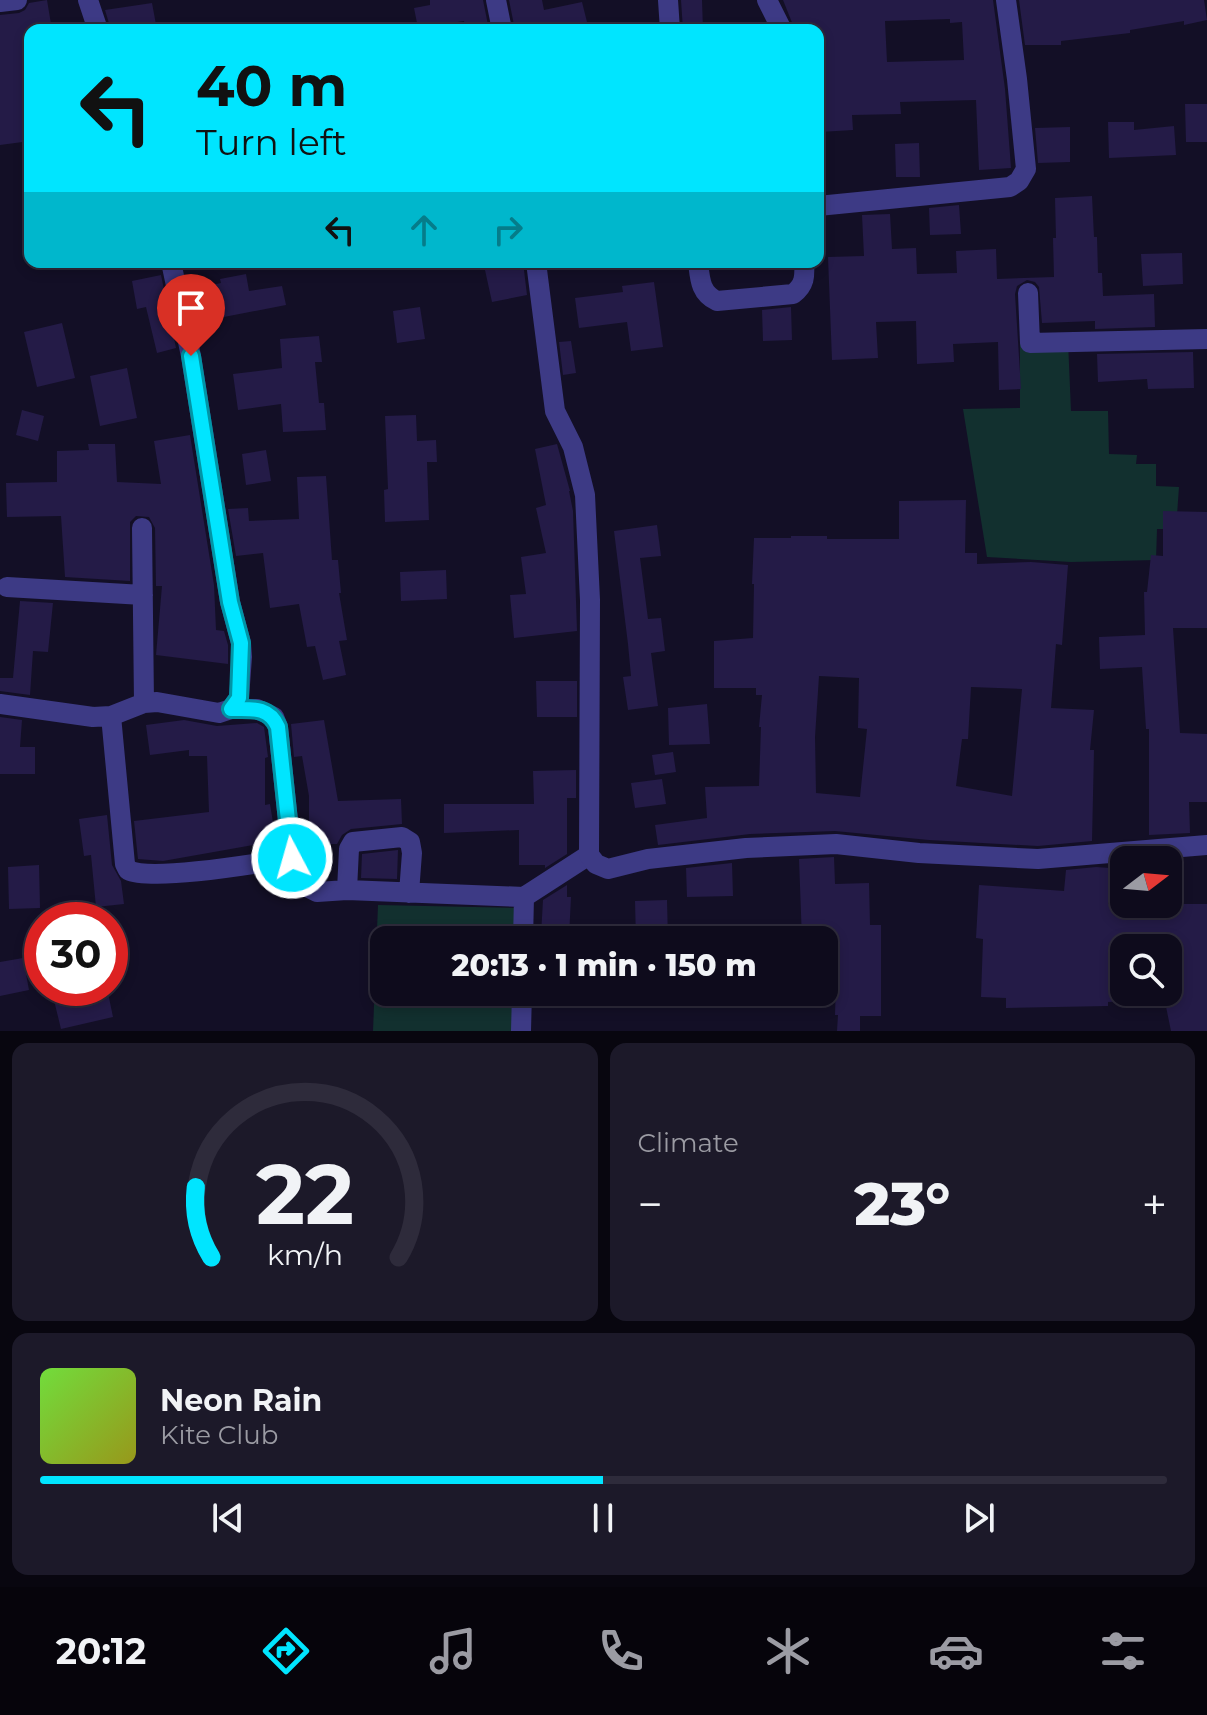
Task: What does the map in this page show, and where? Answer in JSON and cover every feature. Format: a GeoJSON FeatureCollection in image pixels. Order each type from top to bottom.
{"type":"FeatureCollection","features":[{"type":"Feature","properties":{"kind":"street"},"geometry":{"type":"LineString","coordinates":[[0,2],[17,0]]}},
{"type":"Feature","properties":{"kind":"street"},"geometry":{"type":"LineString","coordinates":[[88,0],[96,24]]}},
{"type":"Feature","properties":{"kind":"street"},"geometry":{"type":"LineString","coordinates":[[496,0],[501,24]]}},
{"type":"Feature","properties":{"kind":"street"},"geometry":{"type":"LineString","coordinates":[[668,0],[670,24]]}},
{"type":"Feature","properties":{"kind":"street"},"geometry":{"type":"LineString","coordinates":[[767,0],[779,24]]}},
{"type":"Feature","properties":{"kind":"street"},"geometry":{"type":"LineString","coordinates":[[824,204],[1010,187],[1019,181],[1026,169],[1006,0]]}},
{"type":"Feature","properties":{"kind":"street"},"geometry":{"type":"LineString","coordinates":[[172,268],[191,356],[230,602],[241,643],[239,698],[231,709]]}},
{"type":"Feature","properties":{"kind":"street"},"geometry":{"type":"LineString","coordinates":[[537,268],[555,411],[573,447],[585,495],[590,600],[589,855],[596,864],[608,869],[648,859],[746,848],[836,844],[919,853],[1038,859],[1207,845]]}},
{"type":"Feature","properties":{"kind":"street"},"geometry":{"type":"LineString","coordinates":[[699,268],[701,286],[707,297],[717,301],[793,294],[801,288],[804,268]]}},
{"type":"Feature","properties":{"kind":"street"},"geometry":{"type":"LineString","coordinates":[[1028,293],[1030,343],[1207,339]]}},
{"type":"Feature","properties":{"kind":"street"},"geometry":{"type":"LineString","coordinates":[[142,528],[144,703]]}},
{"type":"Feature","properties":{"kind":"street"},"geometry":{"type":"LineString","coordinates":[[7,587],[143,595]]}},
{"type":"Feature","properties":{"kind":"street"},"geometry":{"type":"LineString","coordinates":[[0,704],[93,717],[111,716],[144,703],[157,702],[219,713],[231,709],[267,712],[274,717],[278,727],[292,858],[301,884],[317,892],[347,890],[524,897],[589,855]]}},
{"type":"Feature","properties":{"kind":"street"},"geometry":{"type":"LineString","coordinates":[[111,716],[128,870],[146,873],[208,870],[292,858]]}},
{"type":"Feature","properties":{"kind":"street"},"geometry":{"type":"LineString","coordinates":[[347,890],[349,849],[353,842],[402,837],[410,842],[412,853],[409,893]]}},
{"type":"Feature","properties":{"kind":"street"},"geometry":{"type":"LineString","coordinates":[[523,926],[524,897]]}},
{"type":"Feature","properties":{"kind":"street"},"geometry":{"type":"LineString","coordinates":[[521,1031],[522,1006]]}},
{"type":"Feature","properties":{"kind":"green space"},"geometry":{"type":"Polygon","coordinates":[[[1068,341],[1071,411],[1108,411],[1109,454],[1137,455],[1136,464],[1156,464],[1156,486],[1179,487],[1176,529],[1157,529],[1156,560],[1071,562],[987,557],[963,409],[1020,408],[1020,344],[1068,341]]]}},
{"type":"Feature","properties":{"kind":"green space"},"geometry":{"type":"Polygon","coordinates":[[[378,905],[524,908],[523,926],[377,926],[378,905]]]}},
{"type":"Feature","properties":{"kind":"green space"},"geometry":{"type":"Polygon","coordinates":[[[374,1006],[522,1006],[521,1031],[373,1031],[374,1006]]]}},
{"type":"Feature","properties":{"kind":"building"},"geometry":{"type":"Polygon","coordinates":[[[47,0],[51,24],[24,24],[24,142],[0,145],[0,15],[19,13],[29,3],[47,0]]]}},
{"type":"Feature","properties":{"kind":"building"},"geometry":{"type":"Polygon","coordinates":[[[430,0],[483,0],[488,24],[465,24],[464,21],[417,24],[414,8],[430,5],[430,0]]]}},
{"type":"Feature","properties":{"kind":"building"},"geometry":{"type":"Polygon","coordinates":[[[509,0],[542,0],[544,10],[582,2],[588,24],[514,24],[509,0]]]}},
{"type":"Feature","properties":{"kind":"building"},"geometry":{"type":"Polygon","coordinates":[[[681,0],[702,0],[703,24],[683,24],[681,0]]]}},
{"type":"Feature","properties":{"kind":"building"},"geometry":{"type":"Polygon","coordinates":[[[783,0],[993,0],[1005,89],[1011,168],[979,170],[976,100],[900,102],[901,114],[852,115],[853,130],[824,132],[824,24],[793,24],[783,0]],[[950,19],[885,21],[887,62],[964,60],[962,22],[950,23],[950,19]]]}},
{"type":"Feature","properties":{"kind":"building"},"geometry":{"type":"Polygon","coordinates":[[[1019,0],[1204,0],[1207,20],[1061,41],[1061,45],[1025,45],[1019,0]]]}},
{"type":"Feature","properties":{"kind":"building"},"geometry":{"type":"Polygon","coordinates":[[[152,3],[156,24],[109,24],[105,10],[152,3]]]}},
{"type":"Feature","properties":{"kind":"building"},"geometry":{"type":"Polygon","coordinates":[[[1185,104],[1207,104],[1207,142],[1186,142],[1185,104]]]}},
{"type":"Feature","properties":{"kind":"building"},"geometry":{"type":"Polygon","coordinates":[[[1108,122],[1134,122],[1134,130],[1174,126],[1176,155],[1109,158],[1108,122]]]}},
{"type":"Feature","properties":{"kind":"building"},"geometry":{"type":"Polygon","coordinates":[[[1070,127],[1070,162],[1038,163],[1035,128],[1070,127]]]}},
{"type":"Feature","properties":{"kind":"building"},"geometry":{"type":"Polygon","coordinates":[[[919,143],[920,177],[896,177],[895,144],[919,143]]]}},
{"type":"Feature","properties":{"kind":"building"},"geometry":{"type":"Polygon","coordinates":[[[1092,196],[1094,237],[1097,237],[1098,273],[1102,273],[1103,296],[1154,294],[1155,327],[1095,329],[1095,321],[1042,323],[1039,287],[1027,280],[1017,286],[1015,294],[1021,389],[999,390],[998,342],[953,344],[954,362],[917,364],[916,321],[876,322],[878,358],[832,360],[828,257],[864,256],[862,215],[890,214],[892,249],[916,248],[917,274],[957,273],[956,251],[996,249],[997,279],[1054,277],[1055,198],[1092,196]]]}},
{"type":"Feature","properties":{"kind":"building"},"geometry":{"type":"Polygon","coordinates":[[[959,205],[961,234],[930,235],[929,208],[959,205]]]}},
{"type":"Feature","properties":{"kind":"building"},"geometry":{"type":"Polygon","coordinates":[[[1182,253],[1183,284],[1143,286],[1141,254],[1182,253]]]}},
{"type":"Feature","properties":{"kind":"building"},"geometry":{"type":"Polygon","coordinates":[[[524,268],[527,295],[492,302],[485,270],[524,268]]]}},
{"type":"Feature","properties":{"kind":"building"},"geometry":{"type":"Polygon","coordinates":[[[246,274],[249,291],[282,286],[286,305],[198,322],[198,328],[190,290],[246,274]]]}},
{"type":"Feature","properties":{"kind":"building"},"geometry":{"type":"Polygon","coordinates":[[[161,275],[176,348],[157,353],[146,307],[137,309],[132,281],[161,275]]]}},
{"type":"Feature","properties":{"kind":"building"},"geometry":{"type":"Polygon","coordinates":[[[654,282],[663,347],[631,351],[627,322],[579,328],[575,298],[623,292],[622,286],[654,282]]]}},
{"type":"Feature","properties":{"kind":"building"},"geometry":{"type":"Polygon","coordinates":[[[420,307],[425,339],[397,343],[393,311],[420,307]]]}},
{"type":"Feature","properties":{"kind":"building"},"geometry":{"type":"Polygon","coordinates":[[[791,307],[792,340],[763,341],[762,310],[791,307]]]}},
{"type":"Feature","properties":{"kind":"building"},"geometry":{"type":"Polygon","coordinates":[[[62,323],[75,378],[37,387],[24,332],[62,323]]]}},
{"type":"Feature","properties":{"kind":"building"},"geometry":{"type":"Polygon","coordinates":[[[319,336],[322,362],[315,362],[319,403],[324,403],[326,430],[283,432],[281,404],[238,410],[233,374],[282,368],[280,339],[319,336]]]}},
{"type":"Feature","properties":{"kind":"building"},"geometry":{"type":"Polygon","coordinates":[[[571,341],[576,373],[563,375],[559,342],[571,341]]]}},
{"type":"Feature","properties":{"kind":"building"},"geometry":{"type":"Polygon","coordinates":[[[1193,352],[1194,388],[1148,389],[1147,379],[1098,382],[1097,354],[1193,352]]]}},
{"type":"Feature","properties":{"kind":"building"},"geometry":{"type":"Polygon","coordinates":[[[127,368],[137,418],[100,426],[90,376],[127,368]]]}},
{"type":"Feature","properties":{"kind":"building"},"geometry":{"type":"Polygon","coordinates":[[[22,410],[44,416],[38,441],[16,435],[22,410]]]}},
{"type":"Feature","properties":{"kind":"building"},"geometry":{"type":"Polygon","coordinates":[[[416,415],[417,441],[436,440],[437,462],[427,462],[429,520],[385,522],[384,490],[388,489],[385,416],[416,415]]]}},
{"type":"Feature","properties":{"kind":"building"},"geometry":{"type":"Polygon","coordinates":[[[190,435],[214,585],[216,630],[224,631],[228,664],[156,655],[162,586],[156,586],[155,528],[149,517],[136,516],[130,522],[130,581],[65,577],[61,516],[7,517],[6,483],[57,482],[57,451],[89,450],[88,444],[115,444],[117,482],[161,484],[154,441],[190,435]]]}},
{"type":"Feature","properties":{"kind":"building"},"geometry":{"type":"Polygon","coordinates":[[[557,444],[573,511],[577,631],[514,638],[510,595],[526,594],[521,557],[546,553],[536,508],[546,505],[535,449],[557,444]]]}},
{"type":"Feature","properties":{"kind":"building"},"geometry":{"type":"Polygon","coordinates":[[[266,450],[271,481],[246,485],[242,454],[266,450]]]}},
{"type":"Feature","properties":{"kind":"building"},"geometry":{"type":"Polygon","coordinates":[[[326,476],[332,560],[338,560],[339,593],[347,640],[339,641],[346,675],[323,680],[315,646],[307,647],[299,604],[270,608],[263,553],[236,556],[228,509],[248,508],[249,521],[299,519],[297,477],[326,476]]]}},
{"type":"Feature","properties":{"kind":"building"},"geometry":{"type":"Polygon","coordinates":[[[966,500],[965,553],[977,553],[977,564],[1031,562],[1068,565],[1062,645],[1056,644],[1051,708],[1094,710],[1090,750],[1094,750],[1092,841],[1038,846],[835,831],[750,834],[658,845],[655,825],[707,818],[705,787],[759,786],[762,695],[756,695],[756,688],[714,688],[714,641],[753,638],[754,538],[827,536],[827,539],[899,539],[899,501],[966,500]],[[819,676],[815,737],[816,793],[860,797],[867,729],[858,728],[859,678],[819,676]],[[971,687],[968,739],[962,739],[956,786],[1012,796],[1022,689],[971,687]]]}},
{"type":"Feature","properties":{"kind":"building"},"geometry":{"type":"Polygon","coordinates":[[[1163,511],[1207,512],[1207,628],[1173,628],[1180,733],[1207,734],[1207,802],[1189,802],[1190,833],[1149,835],[1149,729],[1146,729],[1142,667],[1100,669],[1099,637],[1145,635],[1144,592],[1147,592],[1151,555],[1163,556],[1163,511]]]}},
{"type":"Feature","properties":{"kind":"building"},"geometry":{"type":"Polygon","coordinates":[[[657,525],[661,556],[640,558],[648,619],[661,618],[665,651],[651,653],[658,706],[628,710],[623,677],[631,676],[614,531],[657,525]]]}},
{"type":"Feature","properties":{"kind":"building"},"geometry":{"type":"Polygon","coordinates":[[[446,570],[447,599],[401,601],[400,572],[446,570]]]}},
{"type":"Feature","properties":{"kind":"building"},"geometry":{"type":"Polygon","coordinates":[[[20,601],[53,603],[48,652],[33,651],[30,695],[0,691],[0,678],[13,678],[20,601]]]}},
{"type":"Feature","properties":{"kind":"building"},"geometry":{"type":"Polygon","coordinates":[[[536,681],[577,681],[577,717],[537,717],[536,681]]]}},
{"type":"Feature","properties":{"kind":"building"},"geometry":{"type":"Polygon","coordinates":[[[707,704],[710,744],[669,745],[668,708],[707,704]]]}},
{"type":"Feature","properties":{"kind":"building"},"geometry":{"type":"Polygon","coordinates":[[[0,717],[22,720],[20,747],[35,747],[35,774],[0,774],[0,717]]]}},
{"type":"Feature","properties":{"kind":"building"},"geometry":{"type":"Polygon","coordinates":[[[184,720],[217,726],[257,723],[264,727],[268,757],[265,758],[265,805],[270,804],[276,841],[163,861],[138,859],[134,821],[209,812],[207,756],[189,756],[189,750],[150,755],[146,725],[184,720]]]}},
{"type":"Feature","properties":{"kind":"building"},"geometry":{"type":"Polygon","coordinates":[[[324,720],[338,801],[401,799],[402,824],[351,829],[342,835],[337,844],[309,844],[309,796],[302,756],[294,757],[291,724],[324,720]]]}},
{"type":"Feature","properties":{"kind":"building"},"geometry":{"type":"Polygon","coordinates":[[[673,752],[676,772],[655,775],[652,755],[673,752]]]}},
{"type":"Feature","properties":{"kind":"building"},"geometry":{"type":"Polygon","coordinates":[[[576,770],[576,798],[567,798],[567,854],[545,868],[545,865],[519,865],[519,830],[444,833],[444,804],[534,804],[533,771],[576,770]]]}},
{"type":"Feature","properties":{"kind":"building"},"geometry":{"type":"Polygon","coordinates":[[[662,779],[666,804],[635,808],[631,783],[662,779]]]}},
{"type":"Feature","properties":{"kind":"building"},"geometry":{"type":"Polygon","coordinates":[[[107,815],[112,865],[121,881],[124,902],[96,902],[91,855],[84,856],[79,819],[107,815]]]}},
{"type":"Feature","properties":{"kind":"building"},"geometry":{"type":"Polygon","coordinates":[[[398,850],[397,879],[361,878],[362,854],[398,850]]]}},
{"type":"Feature","properties":{"kind":"building"},"geometry":{"type":"Polygon","coordinates":[[[834,857],[835,884],[869,883],[870,925],[881,925],[881,1016],[860,1016],[860,1031],[837,1031],[838,926],[801,926],[799,859],[834,857]]]}},
{"type":"Feature","properties":{"kind":"building"},"geometry":{"type":"Polygon","coordinates":[[[732,863],[733,896],[687,897],[686,868],[732,863]]]}},
{"type":"Feature","properties":{"kind":"building"},"geometry":{"type":"Polygon","coordinates":[[[39,865],[40,902],[24,902],[24,909],[9,909],[8,867],[39,865]]]}},
{"type":"Feature","properties":{"kind":"building"},"geometry":{"type":"Polygon","coordinates":[[[1110,868],[1110,918],[1182,918],[1182,904],[1207,904],[1207,1031],[1171,1031],[1166,1006],[1182,1006],[1182,934],[1110,934],[1108,1006],[1006,1008],[1006,998],[981,997],[983,939],[976,938],[979,885],[1064,891],[1066,870],[1110,868]]]}},
{"type":"Feature","properties":{"kind":"building"},"geometry":{"type":"Polygon","coordinates":[[[567,885],[567,897],[571,897],[570,926],[542,926],[543,900],[567,885]]]}},
{"type":"Feature","properties":{"kind":"building"},"geometry":{"type":"Polygon","coordinates":[[[667,900],[668,926],[636,926],[635,901],[667,900]]]}},
{"type":"Feature","properties":{"kind":"building"},"geometry":{"type":"Polygon","coordinates":[[[23,958],[24,991],[0,996],[0,962],[23,958]]]}},
{"type":"Feature","properties":{"kind":"building"},"geometry":{"type":"Polygon","coordinates":[[[55,1006],[111,1006],[113,1017],[61,1029],[55,1006]]]}},
{"type":"Feature","properties":{"kind":"route"},"geometry":{"type":"LineString","coordinates":[[191,356],[230,602],[241,643],[239,698],[231,709],[257,709],[274,717],[278,727],[292,858]]}}]}
